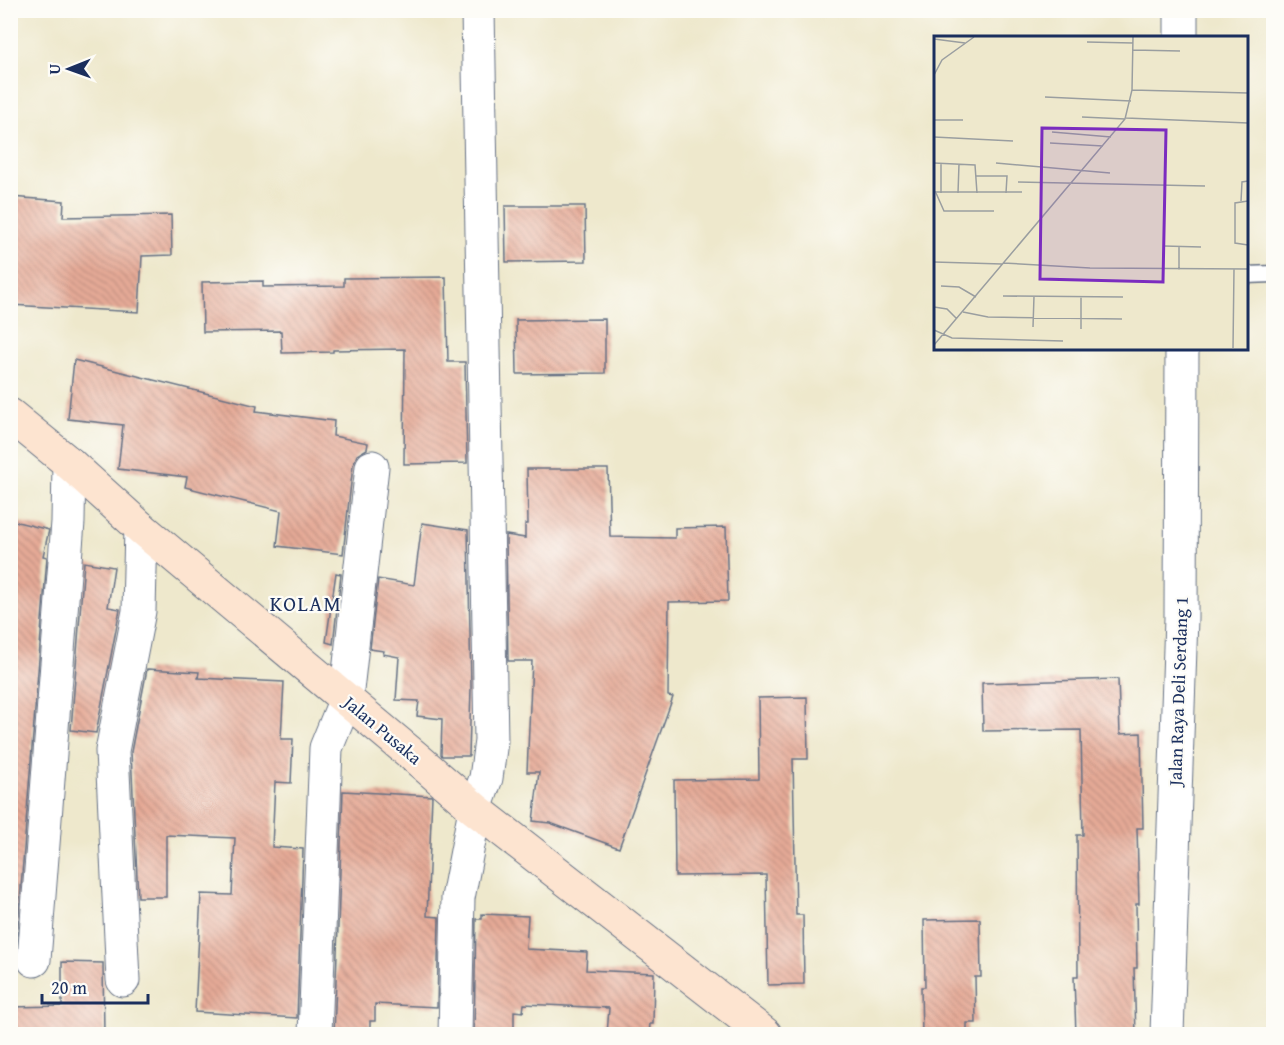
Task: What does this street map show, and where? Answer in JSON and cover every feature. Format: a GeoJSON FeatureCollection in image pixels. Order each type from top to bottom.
{"type":"FeatureCollection","features":[{"type":"Feature","properties":{"kind":"street"},"geometry":{"type":"LineString","coordinates":[[455,1035],[458,898],[475,809],[486,778],[491,741],[478,10]]}},
{"type":"Feature","properties":{"kind":"street"},"geometry":{"type":"LineString","coordinates":[[1181,10],[1181,36]]}},
{"type":"Feature","properties":{"kind":"street","name":"Jalan Raya Deli Serdang 1"},"geometry":{"type":"LineString","coordinates":[[1167,1035],[1181,618],[1182,350]]}},
{"type":"Feature","properties":{"kind":"street","name":"Jalan Pusaka"},"geometry":{"type":"LineString","coordinates":[[10,415],[475,809],[765,1035]]}},
{"type":"Feature","properties":{"kind":"street"},"geometry":{"type":"LineString","coordinates":[[34,960],[69,522],[69,463]]}},
{"type":"Feature","properties":{"kind":"street"},"geometry":{"type":"LineString","coordinates":[[315,1035],[326,748],[346,699],[372,467]]}},
{"type":"Feature","properties":{"kind":"street"},"geometry":{"type":"LineString","coordinates":[[123,980],[112,751],[139,611],[141,528]]}},
{"type":"Feature","properties":{"kind":"lane"},"geometry":{"type":"LineString","coordinates":[[1248,275],[1274,274]]}},
{"type":"Feature","properties":{"kind":"building"},"geometry":{"type":"Polygon","coordinates":[[[10,197],[64,201],[63,217],[171,215],[172,255],[142,256],[139,312],[10,305],[10,197]]]}},
{"type":"Feature","properties":{"kind":"building"},"geometry":{"type":"Polygon","coordinates":[[[505,206],[585,206],[586,261],[506,262],[505,206]]]}},
{"type":"Feature","properties":{"kind":"building"},"geometry":{"type":"Polygon","coordinates":[[[446,277],[448,362],[465,362],[467,463],[404,464],[405,349],[282,353],[281,331],[203,332],[202,282],[263,281],[263,287],[344,286],[344,278],[446,277]]]}},
{"type":"Feature","properties":{"kind":"building"},"geometry":{"type":"Polygon","coordinates":[[[605,319],[605,373],[517,374],[516,320],[605,319]]]}},
{"type":"Feature","properties":{"kind":"building"},"geometry":{"type":"Polygon","coordinates":[[[74,360],[257,406],[256,411],[334,421],[333,436],[368,443],[367,449],[357,455],[353,465],[343,554],[277,546],[281,511],[185,487],[187,477],[118,469],[123,425],[68,419],[74,360]]]}},
{"type":"Feature","properties":{"kind":"building"},"geometry":{"type":"Polygon","coordinates":[[[527,469],[608,469],[610,537],[675,538],[675,528],[726,527],[728,601],[669,602],[668,696],[673,697],[619,848],[550,823],[533,821],[539,772],[527,772],[532,661],[508,661],[506,535],[525,538],[525,524],[528,524],[527,469]]]}},
{"type":"Feature","properties":{"kind":"building"},"geometry":{"type":"Polygon","coordinates":[[[10,520],[49,530],[43,556],[47,557],[16,950],[10,950],[10,520]]]}},
{"type":"Feature","properties":{"kind":"building"},"geometry":{"type":"Polygon","coordinates":[[[422,523],[468,530],[471,688],[469,756],[442,756],[442,719],[417,716],[419,701],[396,700],[399,657],[370,649],[378,579],[414,585],[422,523]]]}},
{"type":"Feature","properties":{"kind":"building"},"geometry":{"type":"Polygon","coordinates":[[[84,562],[114,567],[108,607],[120,609],[96,733],[71,730],[84,562]]]}},
{"type":"Feature","properties":{"kind":"building"},"geometry":{"type":"Polygon","coordinates":[[[336,573],[341,574],[333,644],[326,642],[336,573]]]}},
{"type":"Feature","properties":{"kind":"building"},"geometry":{"type":"Polygon","coordinates":[[[147,669],[199,672],[198,678],[284,682],[281,739],[293,739],[291,783],[275,782],[272,847],[303,849],[297,1018],[195,1012],[201,894],[232,895],[235,838],[166,835],[166,897],[138,897],[131,752],[147,669]]]}},
{"type":"Feature","properties":{"kind":"building"},"geometry":{"type":"Polygon","coordinates":[[[1118,679],[1120,734],[1141,733],[1143,828],[1137,828],[1139,904],[1136,904],[1137,968],[1134,968],[1136,1035],[1076,1035],[1074,977],[1078,977],[1077,835],[1083,835],[1081,730],[983,731],[982,683],[1118,679]]]}},
{"type":"Feature","properties":{"kind":"building"},"geometry":{"type":"Polygon","coordinates":[[[807,697],[808,759],[793,759],[796,915],[803,915],[804,984],[768,985],[766,875],[675,876],[674,780],[759,779],[758,698],[807,697]]]}},
{"type":"Feature","properties":{"kind":"building"},"geometry":{"type":"Polygon","coordinates":[[[343,791],[432,796],[427,916],[439,917],[437,1007],[375,1004],[375,1021],[370,1021],[370,1035],[334,1035],[343,791]]]}},
{"type":"Feature","properties":{"kind":"building"},"geometry":{"type":"Polygon","coordinates":[[[482,914],[528,916],[526,949],[587,952],[586,970],[654,973],[653,1024],[650,1024],[649,1035],[607,1035],[609,1008],[524,1004],[523,1012],[514,1011],[514,1035],[474,1035],[476,919],[482,919],[482,914]]]}},
{"type":"Feature","properties":{"kind":"building"},"geometry":{"type":"Polygon","coordinates":[[[980,919],[981,977],[975,977],[976,1023],[967,1023],[967,1035],[922,1035],[921,987],[925,987],[924,920],[980,919]]]}},
{"type":"Feature","properties":{"kind":"building"},"geometry":{"type":"Polygon","coordinates":[[[62,962],[103,963],[104,1035],[10,1035],[10,1007],[62,1006],[62,962]]]}},
{"type":"Feature","properties":{"kind":"district","name":"KOLAM"},"geometry":{"type":"Point","coordinates":[306,603]}}]}
